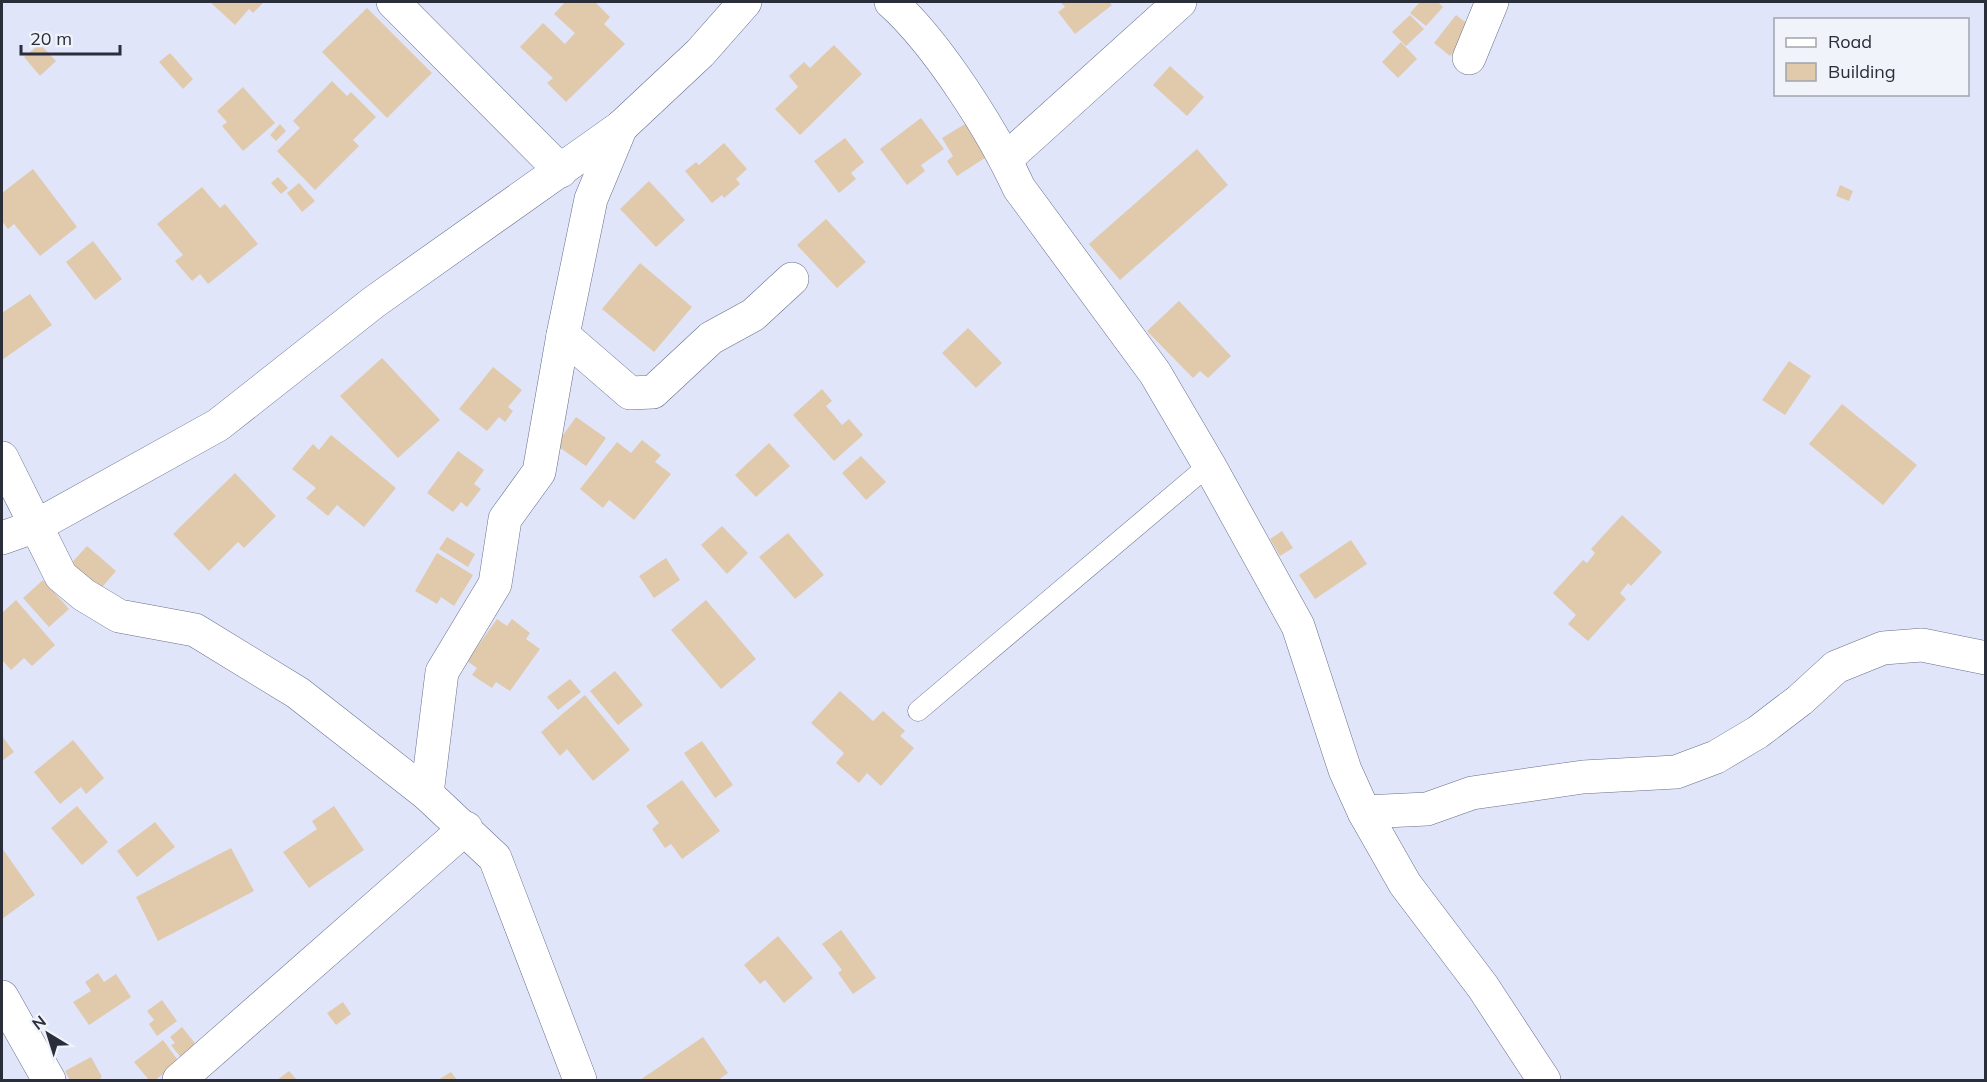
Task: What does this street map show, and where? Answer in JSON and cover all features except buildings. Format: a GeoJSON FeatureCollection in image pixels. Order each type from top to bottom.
{"type":"FeatureCollection","features":[{"type":"Feature","properties":{"kind":"street"},"geometry":{"type":"LineString","coordinates":[[393,2],[561,171]]}},
{"type":"Feature","properties":{"kind":"street"},"geometry":{"type":"LineString","coordinates":[[2,538],[36,526],[218,425],[374,302],[621,127],[700,52],[745,2]]}},
{"type":"Feature","properties":{"kind":"street"},"geometry":{"type":"LineString","coordinates":[[891,2],[907,16],[959,86],[1006,159],[1019,188],[1155,373],[1299,626],[1345,770],[1364,812],[1405,884],[1483,987],[1544,1080]]}},
{"type":"Feature","properties":{"kind":"street"},"geometry":{"type":"LineString","coordinates":[[1006,159],[1180,2]]}},
{"type":"Feature","properties":{"kind":"street"},"geometry":{"type":"LineString","coordinates":[[1468,58],[1492,2]]}},
{"type":"Feature","properties":{"kind":"street"},"geometry":{"type":"LineString","coordinates":[[427,794],[442,672],[495,584],[505,519],[539,472],[562,335],[591,199],[621,127]]}},
{"type":"Feature","properties":{"kind":"street"},"geometry":{"type":"LineString","coordinates":[[562,335],[630,393],[653,392],[711,338],[753,315],[792,279]]}},
{"type":"Feature","properties":{"kind":"street"},"geometry":{"type":"LineString","coordinates":[[2,458],[61,576],[84,595],[119,616],[195,630],[298,693],[427,794],[466,828],[495,858],[580,1080]]}},
{"type":"Feature","properties":{"kind":"street"},"geometry":{"type":"LineString","coordinates":[[1364,812],[1426,809],[1472,793],[1583,777],[1677,772],[1716,757],[1758,732],[1800,700],[1836,667],[1883,648],[1922,645],[1986,658]]}},
{"type":"Feature","properties":{"kind":"street"},"geometry":{"type":"LineString","coordinates":[[178,1080],[466,828]]}},
{"type":"Feature","properties":{"kind":"street"},"geometry":{"type":"LineString","coordinates":[[2,997],[50,1080]]}},
{"type":"Feature","properties":{"kind":"lane"},"geometry":{"type":"LineString","coordinates":[[918,711],[1209,465]]}}]}
